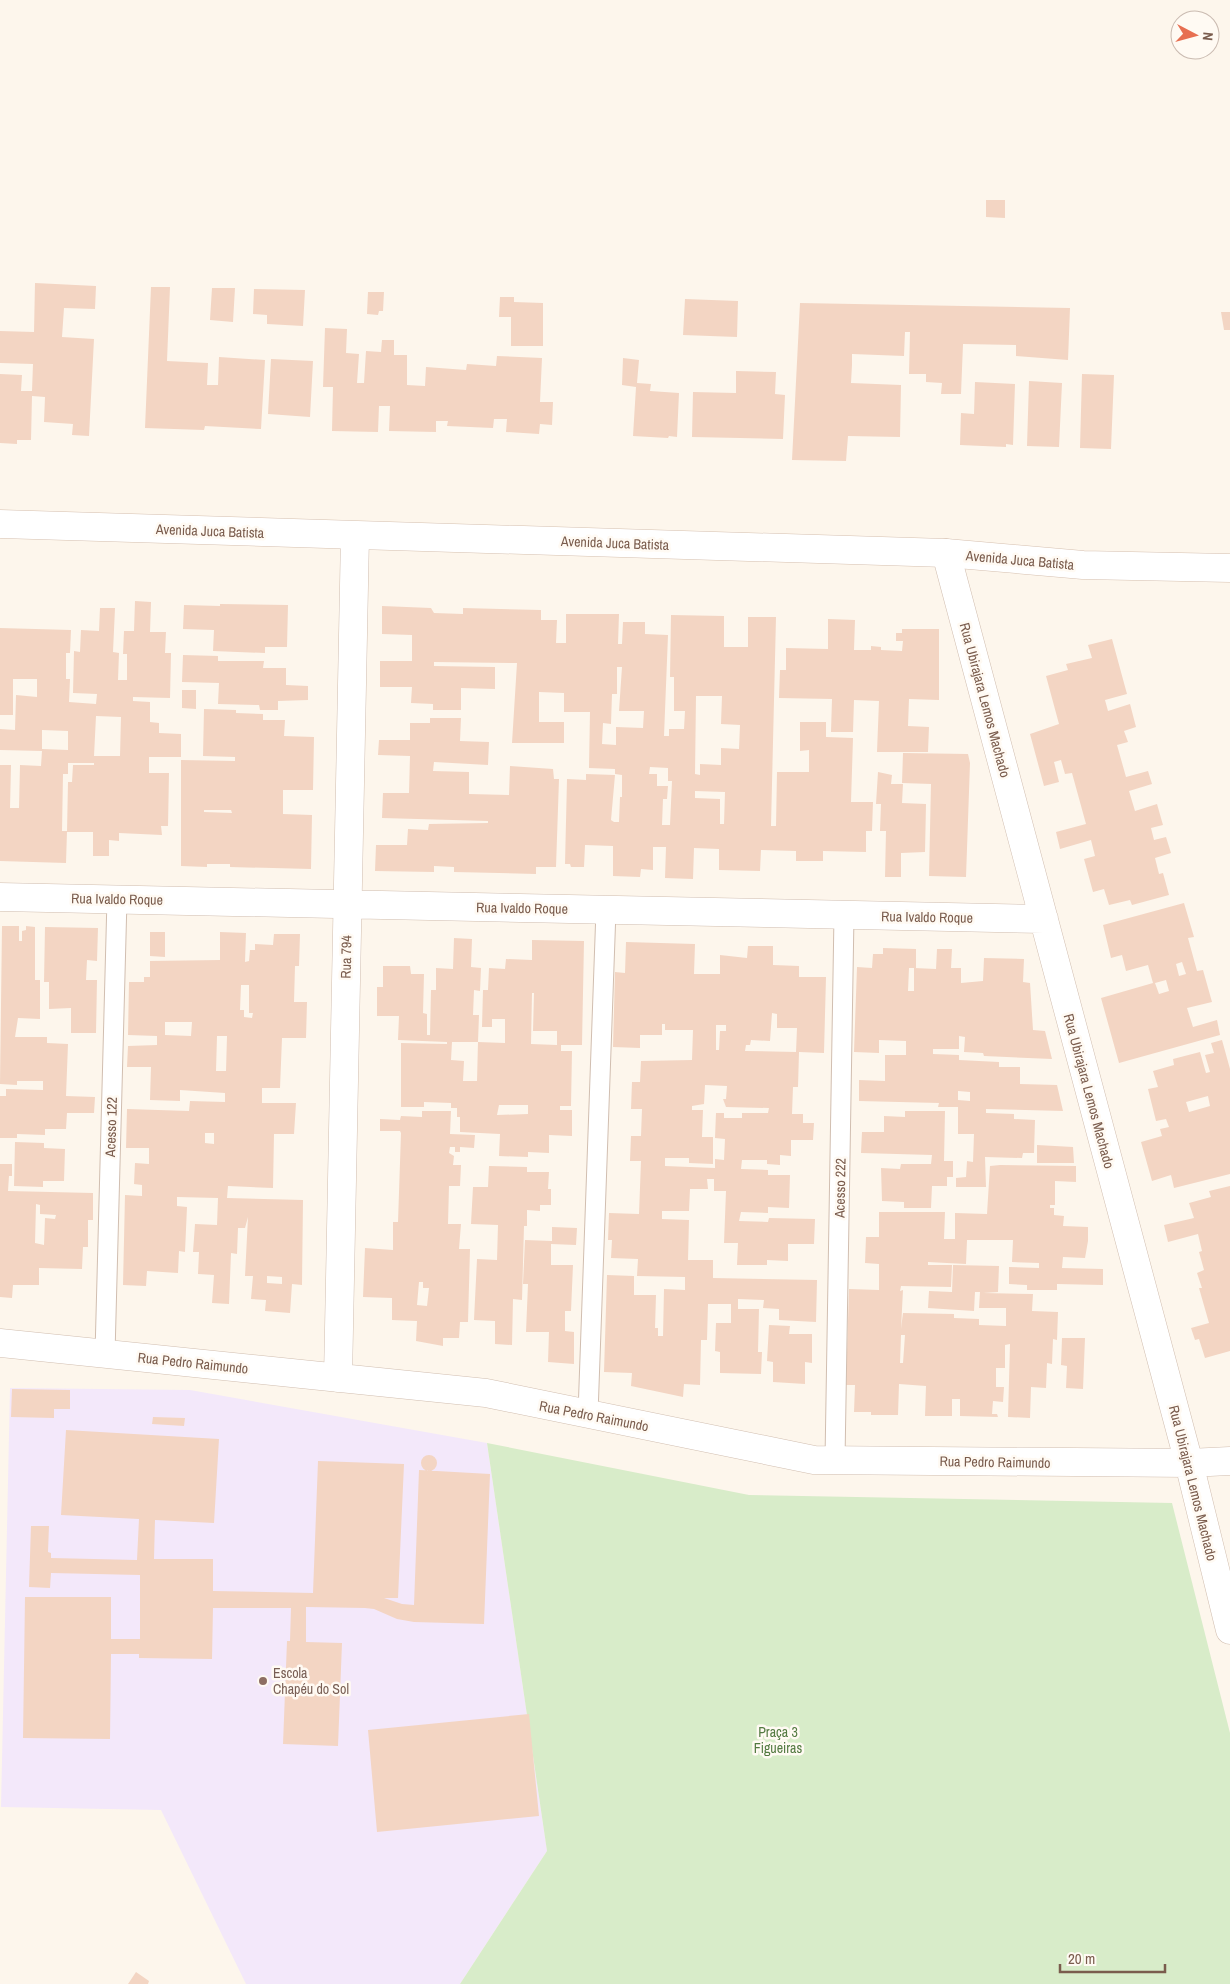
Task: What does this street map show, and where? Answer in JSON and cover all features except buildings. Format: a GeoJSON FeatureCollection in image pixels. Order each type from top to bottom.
{"type":"FeatureCollection","features":[{"type":"Feature","properties":{"kind":"street","name":"Avenida Juca Batista"},"geometry":{"type":"LineString","coordinates":[[0,524],[946,553],[1083,565],[1230,568]]}},
{"type":"Feature","properties":{"kind":"street","name":"Rua 794"},"geometry":{"type":"LineString","coordinates":[[338,1378],[354,536]]}},
{"type":"Feature","properties":{"kind":"street","name":"Rua Ubirajara Lemos Machado"},"geometry":{"type":"LineString","coordinates":[[946,553],[1189,1463],[1230,1630]]}},
{"type":"Feature","properties":{"kind":"street","name":"Rua Ivaldo Roque"},"geometry":{"type":"LineString","coordinates":[[0,897],[1044,920]]}},
{"type":"Feature","properties":{"kind":"street","name":"Rua Pedro Raimundo"},"geometry":{"type":"LineString","coordinates":[[0,1343],[486,1394],[814,1460],[1189,1463],[1230,1461]]}},
{"type":"Feature","properties":{"kind":"lane","name":"Acesso 122"},"geometry":{"type":"LineString","coordinates":[[105,1354],[117,899]]}},
{"type":"Feature","properties":{"kind":"lane"},"geometry":{"type":"LineString","coordinates":[[588,1414],[606,910]]}},
{"type":"Feature","properties":{"kind":"lane","name":"Acesso 222"},"geometry":{"type":"LineString","coordinates":[[835,1460],[844,915]]}},
{"type":"Feature","properties":{"kind":"shaded area","name":"Escola Chapéu do Sol"},"geometry":{"type":"Polygon","coordinates":[[[10,1388],[190,1390],[487,1443],[547,1851],[460,1984],[246,1984],[161,1810],[1,1807],[10,1388]]]}},
{"type":"Feature","properties":{"kind":"green space","name":"Praça 3 Figueiras"},"geometry":{"type":"Polygon","coordinates":[[[487,1443],[749,1495],[1172,1503],[1230,1733],[1230,1984],[460,1984],[547,1851],[487,1443]]]}},
{"type":"Feature","properties":{"kind":"place","name":"Escola Chapéu do Sol"},"geometry":{"type":"Point","coordinates":[263,1681]}}]}
